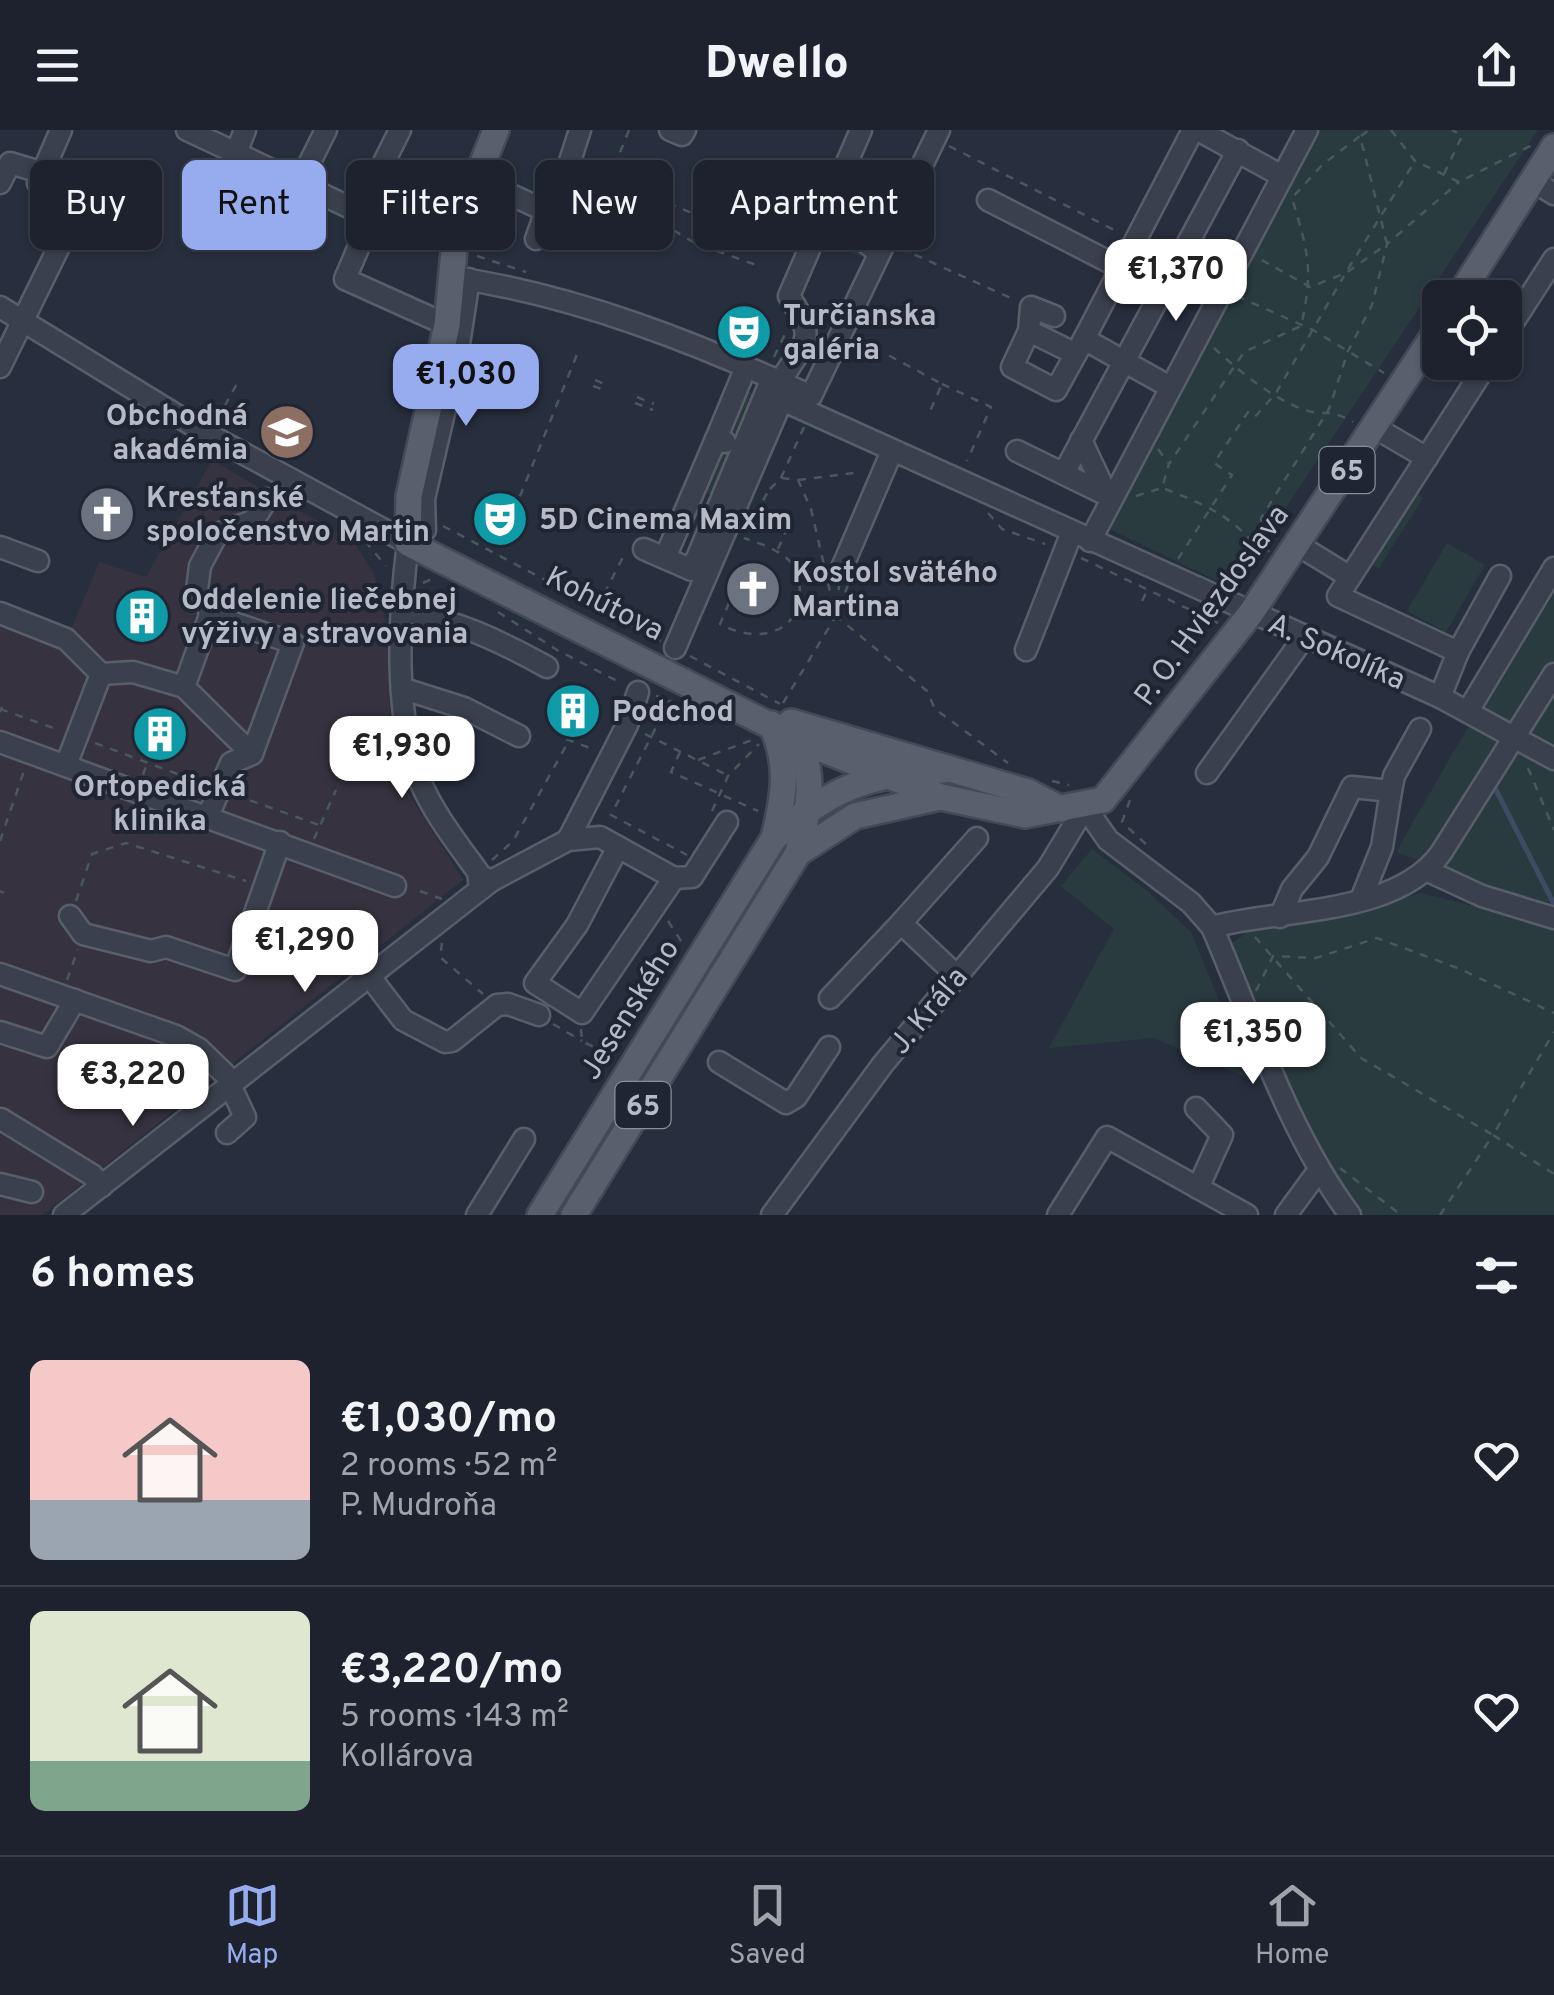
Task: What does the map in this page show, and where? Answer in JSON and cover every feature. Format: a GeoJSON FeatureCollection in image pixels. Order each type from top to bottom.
{"type":"FeatureCollection","features":[{"type":"Feature","properties":{"kind":"main road"},"geometry":{"type":"LineString","coordinates":[[482,160],[496,130]]}},
{"type":"Feature","properties":{"kind":"main road"},"geometry":{"type":"LineString","coordinates":[[1472,280],[1543,188],[1543,145]]}},
{"type":"Feature","properties":{"kind":"main road"},"geometry":{"type":"LineString","coordinates":[[408,543],[409,496],[448,326],[468,280],[461,250]]}},
{"type":"Feature","properties":{"kind":"main road","name":"P. O. Hviezdoslava"},"geometry":{"type":"LineString","coordinates":[[1073,800],[1103,800],[1251,614],[1298,545],[1364,425],[1422,349]]}},
{"type":"Feature","properties":{"kind":"main road","name":"Kohútova"},"geometry":{"type":"LineString","coordinates":[[408,543],[779,726],[941,796],[1025,815],[1073,800]]}},
{"type":"Feature","properties":{"kind":"main road","name":"Kohútova"},"geometry":{"type":"LineString","coordinates":[[779,726],[1028,792],[1073,800]]}},
{"type":"Feature","properties":{"kind":"main road","name":"Jesenského"},"geometry":{"type":"LineString","coordinates":[[574,1215],[798,853],[809,808],[810,767],[779,726]]}},
{"type":"Feature","properties":{"kind":"main road","name":"Jesenského"},"geometry":{"type":"LineString","coordinates":[[774,838],[785,776],[779,726]]}},
{"type":"Feature","properties":{"kind":"main road","name":"Jesenského"},"geometry":{"type":"LineString","coordinates":[[540,1215],[774,838],[809,808],[844,788],[886,774],[943,770]]}},
{"type":"Feature","properties":{"kind":"main road","name":"Jesenského"},"geometry":{"type":"LineString","coordinates":[[798,853],[855,816],[941,796]]}},
{"type":"Feature","properties":{"kind":"street"},"geometry":{"type":"LineString","coordinates":[[46,160],[61,130]]}},
{"type":"Feature","properties":{"kind":"street"},"geometry":{"type":"LineString","coordinates":[[187,130],[249,160]]}},
{"type":"Feature","properties":{"kind":"street"},"geometry":{"type":"LineString","coordinates":[[236,154],[245,130]]}},
{"type":"Feature","properties":{"kind":"street"},"geometry":{"type":"LineString","coordinates":[[311,160],[326,130]]}},
{"type":"Feature","properties":{"kind":"street"},"geometry":{"type":"LineString","coordinates":[[388,160],[400,130]]}},
{"type":"Feature","properties":{"kind":"street"},"geometry":{"type":"LineString","coordinates":[[570,160],[580,130]]}},
{"type":"Feature","properties":{"kind":"street"},"geometry":{"type":"LineString","coordinates":[[670,130],[682,136],[685,130]]}},
{"type":"Feature","properties":{"kind":"street"},"geometry":{"type":"LineString","coordinates":[[846,160],[861,130]]}},
{"type":"Feature","properties":{"kind":"street"},"geometry":{"type":"LineString","coordinates":[[1054,316],[1030,307],[1030,331],[1012,367],[1056,390],[1196,130],[1282,176]]}},
{"type":"Feature","properties":{"kind":"street"},"geometry":{"type":"LineString","coordinates":[[1026,650],[1081,536],[1113,496],[1307,130]]}},
{"type":"Feature","properties":{"kind":"street"},"geometry":{"type":"LineString","coordinates":[[924,160],[937,134]]}},
{"type":"Feature","properties":{"kind":"street"},"geometry":{"type":"LineString","coordinates":[[1064,473],[1238,150]]}},
{"type":"Feature","properties":{"kind":"street"},"geometry":{"type":"LineString","coordinates":[[0,183],[10,163],[30,169]]}},
{"type":"Feature","properties":{"kind":"street"},"geometry":{"type":"LineString","coordinates":[[988,200],[1121,268]]}},
{"type":"Feature","properties":{"kind":"street"},"geometry":{"type":"LineString","coordinates":[[0,367],[58,250]]}},
{"type":"Feature","properties":{"kind":"street"},"geometry":{"type":"LineString","coordinates":[[354,250],[345,279],[448,326]]}},
{"type":"Feature","properties":{"kind":"street"},"geometry":{"type":"LineString","coordinates":[[644,549],[692,570],[742,449],[777,379],[803,353],[789,296],[807,250]]}},
{"type":"Feature","properties":{"kind":"street"},"geometry":{"type":"LineString","coordinates":[[811,405],[880,250]]}},
{"type":"Feature","properties":{"kind":"street"},"geometry":{"type":"LineString","coordinates":[[1522,308],[1554,259]]}},
{"type":"Feature","properties":{"kind":"street"},"geometry":{"type":"LineString","coordinates":[[468,280],[457,357],[424,499],[425,530],[408,543],[403,611],[404,688],[409,742],[420,782],[485,876]]}},
{"type":"Feature","properties":{"kind":"street","name":"A. Sokolíka"},"geometry":{"type":"LineString","coordinates":[[468,280],[543,296],[711,352],[777,379],[888,460],[994,497],[1305,636],[1440,697],[1554,759]]}},
{"type":"Feature","properties":{"kind":"street"},"geometry":{"type":"LineString","coordinates":[[0,307],[220,441],[408,543]]}},
{"type":"Feature","properties":{"kind":"street"},"geometry":{"type":"LineString","coordinates":[[798,322],[840,334]]}},
{"type":"Feature","properties":{"kind":"street"},"geometry":{"type":"LineString","coordinates":[[1030,331],[1124,362],[1170,387]]}},
{"type":"Feature","properties":{"kind":"street"},"geometry":{"type":"LineString","coordinates":[[665,558],[746,367]]}},
{"type":"Feature","properties":{"kind":"street"},"geometry":{"type":"LineString","coordinates":[[675,648],[746,482],[777,379]]}},
{"type":"Feature","properties":{"kind":"street"},"geometry":{"type":"LineString","coordinates":[[1458,652],[1338,596],[1476,380]]}},
{"type":"Feature","properties":{"kind":"street"},"geometry":{"type":"LineString","coordinates":[[1364,425],[1426,458]]}},
{"type":"Feature","properties":{"kind":"street"},"geometry":{"type":"LineString","coordinates":[[716,439],[742,449]]}},
{"type":"Feature","properties":{"kind":"street"},"geometry":{"type":"LineString","coordinates":[[1082,440],[1113,496]]}},
{"type":"Feature","properties":{"kind":"street"},"geometry":{"type":"LineString","coordinates":[[1017,451],[1113,496]]}},
{"type":"Feature","properties":{"kind":"street"},"geometry":{"type":"LineString","coordinates":[[845,576],[888,460]]}},
{"type":"Feature","properties":{"kind":"street"},"geometry":{"type":"LineString","coordinates":[[184,688],[210,615],[208,605],[196,598],[200,566],[217,534],[253,521],[267,499]]}},
{"type":"Feature","properties":{"kind":"street"},"geometry":{"type":"LineString","coordinates":[[1298,545],[1350,578]]}},
{"type":"Feature","properties":{"kind":"street"},"geometry":{"type":"LineString","coordinates":[[0,547],[38,560]]}},
{"type":"Feature","properties":{"kind":"street"},"geometry":{"type":"LineString","coordinates":[[1468,711],[1554,568]]}},
{"type":"Feature","properties":{"kind":"street"},"geometry":{"type":"LineString","coordinates":[[1440,697],[1458,652],[1500,576]]}},
{"type":"Feature","properties":{"kind":"street"},"geometry":{"type":"LineString","coordinates":[[403,611],[438,616],[498,640],[547,667]]}},
{"type":"Feature","properties":{"kind":"street"},"geometry":{"type":"LineString","coordinates":[[0,614],[66,639],[101,674],[133,672],[184,688],[252,754]]}},
{"type":"Feature","properties":{"kind":"street"},"geometry":{"type":"LineString","coordinates":[[208,816],[231,763],[252,754],[294,643],[210,615]]}},
{"type":"Feature","properties":{"kind":"street"},"geometry":{"type":"LineString","coordinates":[[1207,773],[1305,636]]}},
{"type":"Feature","properties":{"kind":"street"},"geometry":{"type":"LineString","coordinates":[[66,765],[101,674]]}},
{"type":"Feature","properties":{"kind":"street"},"geometry":{"type":"LineString","coordinates":[[1221,925],[1280,917],[1362,898],[1406,886],[1428,871],[1554,674]]}},
{"type":"Feature","properties":{"kind":"street"},"geometry":{"type":"LineString","coordinates":[[404,688],[464,708],[519,736]]}},
{"type":"Feature","properties":{"kind":"street"},"geometry":{"type":"LineString","coordinates":[[568,840],[627,725],[638,692]]}},
{"type":"Feature","properties":{"kind":"street"},"geometry":{"type":"LineString","coordinates":[[1362,898],[1382,847],[1394,776],[1420,729]]}},
{"type":"Feature","properties":{"kind":"street"},"geometry":{"type":"LineString","coordinates":[[0,742],[395,886]]}},
{"type":"Feature","properties":{"kind":"street"},"geometry":{"type":"LineString","coordinates":[[1280,917],[1292,888],[1318,857],[1352,787],[1392,791]]}},
{"type":"Feature","properties":{"kind":"street"},"geometry":{"type":"LineString","coordinates":[[1073,800],[1108,840],[1221,925],[1350,1215]]}},
{"type":"Feature","properties":{"kind":"street","name":"J. Kráľa"},"geometry":{"type":"LineString","coordinates":[[772,1215],[883,1064],[1048,868],[1073,800]]}},
{"type":"Feature","properties":{"kind":"street"},"geometry":{"type":"LineString","coordinates":[[64,1215],[407,948],[485,876],[568,840],[600,837],[674,878],[692,877],[719,817]]}},
{"type":"Feature","properties":{"kind":"street"},"geometry":{"type":"LineString","coordinates":[[830,998],[978,838]]}},
{"type":"Feature","properties":{"kind":"street"},"geometry":{"type":"LineString","coordinates":[[70,916],[84,934],[151,951],[166,946],[235,970],[280,842]]}},
{"type":"Feature","properties":{"kind":"street"},"geometry":{"type":"LineString","coordinates":[[618,846],[577,925],[535,983],[582,1012],[674,878]]}},
{"type":"Feature","properties":{"kind":"street"},"geometry":{"type":"LineString","coordinates":[[1428,871],[1482,896],[1554,918]]}},
{"type":"Feature","properties":{"kind":"street"},"geometry":{"type":"LineString","coordinates":[[900,922],[957,976]]}},
{"type":"Feature","properties":{"kind":"street"},"geometry":{"type":"LineString","coordinates":[[0,974],[70,992],[199,1049],[231,1084],[245,1117],[227,1133]]}},
{"type":"Feature","properties":{"kind":"street"},"geometry":{"type":"LineString","coordinates":[[370,977],[403,1020],[444,1042],[452,1041],[497,1006],[508,1004],[539,1015]]}},
{"type":"Feature","properties":{"kind":"street"},"geometry":{"type":"LineString","coordinates":[[0,1032],[47,1046],[70,992]]}},
{"type":"Feature","properties":{"kind":"street"},"geometry":{"type":"LineString","coordinates":[[719,1062],[786,1103],[796,1097],[829,1047]]}},
{"type":"Feature","properties":{"kind":"street"},"geometry":{"type":"LineString","coordinates":[[1196,1108],[1222,1136],[1198,1188]]}},
{"type":"Feature","properties":{"kind":"street"},"geometry":{"type":"LineString","coordinates":[[1,1119],[92,1175],[102,1186]]}},
{"type":"Feature","properties":{"kind":"street"},"geometry":{"type":"LineString","coordinates":[[1058,1215],[1107,1137],[1247,1215]]}},
{"type":"Feature","properties":{"kind":"street"},"geometry":{"type":"LineString","coordinates":[[477,1215],[524,1139]]}},
{"type":"Feature","properties":{"kind":"street"},"geometry":{"type":"LineString","coordinates":[[1286,1215],[1326,1166]]}},
{"type":"Feature","properties":{"kind":"street"},"geometry":{"type":"LineString","coordinates":[[0,1184],[32,1192]]}},
{"type":"Feature","properties":{"kind":"path"},"geometry":{"type":"LineString","coordinates":[[616,160],[630,130]]}},
{"type":"Feature","properties":{"kind":"path"},"geometry":{"type":"LineString","coordinates":[[1301,326],[1311,264],[1292,198],[1322,165],[1368,130]]}},
{"type":"Feature","properties":{"kind":"path"},"geometry":{"type":"LineString","coordinates":[[1391,130],[1415,161],[1460,182]]}},
{"type":"Feature","properties":{"kind":"path"},"geometry":{"type":"LineString","coordinates":[[1443,176],[1462,136],[1452,130]]}},
{"type":"Feature","properties":{"kind":"path"},"geometry":{"type":"LineString","coordinates":[[937,134],[973,157],[1120,233]]}},
{"type":"Feature","properties":{"kind":"path"},"geometry":{"type":"LineString","coordinates":[[1270,553],[1262,539],[1261,518],[1329,409],[1348,350],[1372,305],[1387,244],[1360,136]]}},
{"type":"Feature","properties":{"kind":"path"},"geometry":{"type":"LineString","coordinates":[[1310,287],[1346,273],[1460,182],[1543,145]]}},
{"type":"Feature","properties":{"kind":"path"},"geometry":{"type":"LineString","coordinates":[[1179,557],[1232,475],[1214,463],[1248,412],[1256,416],[1276,393],[1415,161]]}},
{"type":"Feature","properties":{"kind":"path"},"geometry":{"type":"LineString","coordinates":[[673,230],[696,243],[760,266]]}},
{"type":"Feature","properties":{"kind":"path"},"geometry":{"type":"LineString","coordinates":[[1247,246],[1258,258],[1310,287]]}},
{"type":"Feature","properties":{"kind":"path"},"geometry":{"type":"LineString","coordinates":[[907,250],[1030,307]]}},
{"type":"Feature","properties":{"kind":"path"},"geometry":{"type":"LineString","coordinates":[[1229,278],[1238,297],[1313,330],[1386,374]]}},
{"type":"Feature","properties":{"kind":"path"},"geometry":{"type":"LineString","coordinates":[[777,379],[798,322]]}},
{"type":"Feature","properties":{"kind":"path"},"geometry":{"type":"LineString","coordinates":[[1204,326],[1211,345],[1234,366],[1311,412],[1318,427]]}},
{"type":"Feature","properties":{"kind":"path"},"geometry":{"type":"LineString","coordinates":[[1162,488],[1168,464],[1244,352],[1301,326]]}},
{"type":"Feature","properties":{"kind":"path"},"geometry":{"type":"LineString","coordinates":[[875,348],[991,407],[965,466]]}},
{"type":"Feature","properties":{"kind":"path"},"geometry":{"type":"LineString","coordinates":[[508,526],[578,352]]}},
{"type":"Feature","properties":{"kind":"path"},"geometry":{"type":"LineString","coordinates":[[216,421],[239,380]]}},
{"type":"Feature","properties":{"kind":"path"},"geometry":{"type":"LineString","coordinates":[[594,383],[608,388]]}},
{"type":"Feature","properties":{"kind":"path"},"geometry":{"type":"LineString","coordinates":[[928,416],[942,384]]}},
{"type":"Feature","properties":{"kind":"path"},"geometry":{"type":"LineString","coordinates":[[653,410],[636,400],[654,404]]}},
{"type":"Feature","properties":{"kind":"path"},"geometry":{"type":"LineString","coordinates":[[729,603],[720,624],[740,635],[768,634],[786,626],[798,612],[800,589],[794,566],[777,551],[742,537],[780,478],[811,405]]}},
{"type":"Feature","properties":{"kind":"path"},"geometry":{"type":"LineString","coordinates":[[1311,412],[1329,409],[1364,425]]}},
{"type":"Feature","properties":{"kind":"path"},"geometry":{"type":"LineString","coordinates":[[780,478],[798,480],[888,460]]}},
{"type":"Feature","properties":{"kind":"path"},"geometry":{"type":"LineString","coordinates":[[798,480],[811,509],[836,616],[927,691],[935,708],[1021,774]]}},
{"type":"Feature","properties":{"kind":"path"},"geometry":{"type":"LineString","coordinates":[[746,482],[769,490]]}},
{"type":"Feature","properties":{"kind":"path"},"geometry":{"type":"LineString","coordinates":[[1113,496],[1162,488],[1211,507],[1247,532],[1266,562]]}},
{"type":"Feature","properties":{"kind":"path"},"geometry":{"type":"LineString","coordinates":[[546,509],[563,516]]}},
{"type":"Feature","properties":{"kind":"path"},"geometry":{"type":"LineString","coordinates":[[440,523],[449,532],[675,648],[779,726]]}},
{"type":"Feature","properties":{"kind":"path"},"geometry":{"type":"LineString","coordinates":[[777,551],[787,529]]}},
{"type":"Feature","properties":{"kind":"path"},"geometry":{"type":"LineString","coordinates":[[597,608],[630,544],[644,549]]}},
{"type":"Feature","properties":{"kind":"path"},"geometry":{"type":"LineString","coordinates":[[836,616],[845,576]]}},
{"type":"Feature","properties":{"kind":"path"},"geometry":{"type":"LineString","coordinates":[[764,753],[836,616],[845,576]]}},
{"type":"Feature","properties":{"kind":"path"},"geometry":{"type":"LineString","coordinates":[[423,583],[434,578],[447,584]]}},
{"type":"Feature","properties":{"kind":"path"},"geometry":{"type":"LineString","coordinates":[[1142,602],[1148,590]]}},
{"type":"Feature","properties":{"kind":"path"},"geometry":{"type":"LineString","coordinates":[[492,608],[557,650],[638,692],[678,702]]}},
{"type":"Feature","properties":{"kind":"path"},"geometry":{"type":"LineString","coordinates":[[1192,610],[1205,645],[1221,624]]}},
{"type":"Feature","properties":{"kind":"path"},"geometry":{"type":"LineString","coordinates":[[670,700],[611,815],[688,856],[696,842]]}},
{"type":"Feature","properties":{"kind":"path"},"geometry":{"type":"LineString","coordinates":[[1,709],[318,825],[323,826],[336,790]]}},
{"type":"Feature","properties":{"kind":"path"},"geometry":{"type":"LineString","coordinates":[[627,725],[728,776]]}},
{"type":"Feature","properties":{"kind":"path"},"geometry":{"type":"LineString","coordinates":[[738,732],[779,726]]}},
{"type":"Feature","properties":{"kind":"path"},"geometry":{"type":"LineString","coordinates":[[696,760],[779,726]]}},
{"type":"Feature","properties":{"kind":"path"},"geometry":{"type":"LineString","coordinates":[[719,817],[720,793],[728,776],[779,726]]}},
{"type":"Feature","properties":{"kind":"path"},"geometry":{"type":"LineString","coordinates":[[485,876],[513,841],[566,746],[567,730]]}},
{"type":"Feature","properties":{"kind":"path"},"geometry":{"type":"LineString","coordinates":[[564,738],[609,756]]}},
{"type":"Feature","properties":{"kind":"path"},"geometry":{"type":"LineString","coordinates":[[0,841],[30,752]]}},
{"type":"Feature","properties":{"kind":"path"},"geometry":{"type":"LineString","coordinates":[[143,776],[151,752]]}},
{"type":"Feature","properties":{"kind":"path"},"geometry":{"type":"LineString","coordinates":[[680,752],[671,772],[764,814],[767,801]]}},
{"type":"Feature","properties":{"kind":"path"},"geometry":{"type":"LineString","coordinates":[[1529,769],[1554,830]]}},
{"type":"Feature","properties":{"kind":"path"},"geometry":{"type":"LineString","coordinates":[[1039,778],[1073,800]]}},
{"type":"Feature","properties":{"kind":"path"},"geometry":{"type":"LineString","coordinates":[[1138,789],[1122,822],[1158,856]]}},
{"type":"Feature","properties":{"kind":"path"},"geometry":{"type":"LineString","coordinates":[[310,850],[318,825]]}},
{"type":"Feature","properties":{"kind":"path"},"geometry":{"type":"LineString","coordinates":[[70,916],[92,854],[126,843],[264,888]]}},
{"type":"Feature","properties":{"kind":"path"},"geometry":{"type":"LineString","coordinates":[[420,891],[448,901]]}},
{"type":"Feature","properties":{"kind":"path"},"geometry":{"type":"LineString","coordinates":[[656,904],[685,946]]}},
{"type":"Feature","properties":{"kind":"path"},"geometry":{"type":"LineString","coordinates":[[1221,925],[1258,940],[1361,1058],[1554,1174]]}},
{"type":"Feature","properties":{"kind":"path"},"geometry":{"type":"LineString","coordinates":[[70,992],[84,934]]}},
{"type":"Feature","properties":{"kind":"path"},"geometry":{"type":"LineString","coordinates":[[1273,956],[1316,958],[1377,938],[1460,969],[1554,1013]]}},
{"type":"Feature","properties":{"kind":"path"},"geometry":{"type":"LineString","coordinates":[[442,943],[440,957],[462,980],[496,1002]]}},
{"type":"Feature","properties":{"kind":"path"},"geometry":{"type":"LineString","coordinates":[[1255,994],[1273,956]]}},
{"type":"Feature","properties":{"kind":"path"},"geometry":{"type":"LineString","coordinates":[[582,1012],[582,1041],[615,1058]]}},
{"type":"Feature","properties":{"kind":"path"},"geometry":{"type":"LineString","coordinates":[[1440,1215],[1494,1135],[1554,1032]]}},
{"type":"Feature","properties":{"kind":"path"},"geometry":{"type":"LineString","coordinates":[[1326,1166],[1402,1215]]}},
{"type":"Feature","properties":{"kind":"shaded area"},"geometry":{"type":"Polygon","coordinates":[[[1311,130],[1538,130],[1438,280],[1422,280],[1422,304],[1232,588],[1101,525],[1311,130]]]}},
{"type":"Feature","properties":{"kind":"shaded area"},"geometry":{"type":"Polygon","coordinates":[[[845,250],[864,250],[861,257],[845,250]]]}},
{"type":"Feature","properties":{"kind":"shaded area"},"geometry":{"type":"Polygon","coordinates":[[[741,388],[757,395],[739,440],[723,434],[741,388]]]}},
{"type":"Feature","properties":{"kind":"shaded area"},"geometry":{"type":"Polygon","coordinates":[[[717,448],[734,454],[716,497],[700,491],[717,448]]]}},
{"type":"Feature","properties":{"kind":"shaded area"},"geometry":{"type":"Polygon","coordinates":[[[212,460],[354,542],[374,574],[387,626],[391,737],[405,788],[463,880],[43,1215],[0,1215],[0,608],[70,632],[99,562],[146,577],[212,460]]]}},
{"type":"Feature","properties":{"kind":"shaded area"},"geometry":{"type":"Polygon","coordinates":[[[1412,491],[1423,498],[1379,568],[1367,563],[1412,491]]]}},
{"type":"Feature","properties":{"kind":"shaded area"},"geometry":{"type":"Polygon","coordinates":[[[1447,543],[1485,565],[1446,632],[1407,611],[1447,543]]]}},
{"type":"Feature","properties":{"kind":"shaded area"},"geometry":{"type":"Polygon","coordinates":[[[1554,594],[1554,910],[1396,852],[1465,732],[1554,594]]]}},
{"type":"Feature","properties":{"kind":"shaded area"},"geometry":{"type":"Polygon","coordinates":[[[1092,849],[1146,890],[1191,932],[1252,1080],[1154,1038],[1049,1048],[1114,929],[1061,886],[1092,849]]]}},
{"type":"Feature","properties":{"kind":"shaded area"},"geometry":{"type":"Polygon","coordinates":[[[1421,893],[1554,926],[1554,1215],[1357,1215],[1327,1168],[1229,945],[1258,925],[1302,921],[1421,893]]]}},
{"type":"Feature","properties":{"kind":"waterway"},"geometry":{"type":"LineString","coordinates":[[1492,782],[1554,904]]}},
{"type":"Feature","properties":{"kind":"place","name":"Turčianska galéria"},"geometry":{"type":"Point","coordinates":[744,332]}},
{"type":"Feature","properties":{"kind":"place","name":"Obchodná akadémia"},"geometry":{"type":"Point","coordinates":[287,432]}},
{"type":"Feature","properties":{"kind":"place","name":"Kresťanské spoločenstvo Martin"},"geometry":{"type":"Point","coordinates":[107,514]}},
{"type":"Feature","properties":{"kind":"place","name":"5D Cinema Maxim"},"geometry":{"type":"Point","coordinates":[500,519]}},
{"type":"Feature","properties":{"kind":"place","name":"Kostol svätého Martina"},"geometry":{"type":"Point","coordinates":[753,589]}},
{"type":"Feature","properties":{"kind":"place","name":"Oddelenie liečebnej výživy a stravovania"},"geometry":{"type":"Point","coordinates":[142,616]}},
{"type":"Feature","properties":{"kind":"place","name":"Podchod"},"geometry":{"type":"Point","coordinates":[573,711]}},
{"type":"Feature","properties":{"kind":"place","name":"Ortopedická klinika"},"geometry":{"type":"Point","coordinates":[160,734]}}]}
